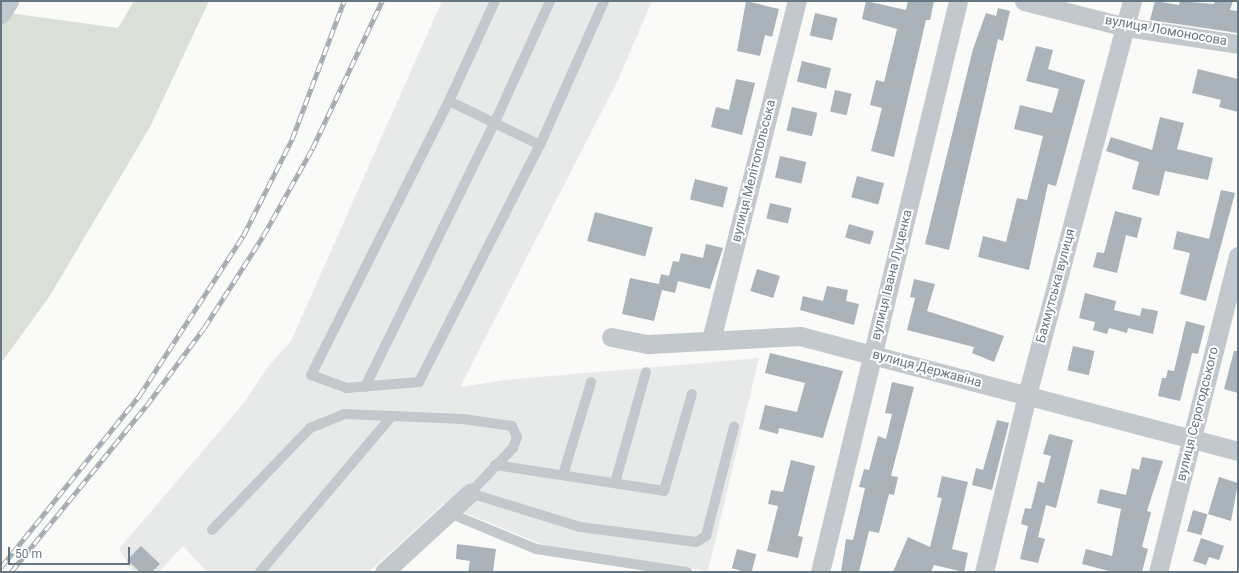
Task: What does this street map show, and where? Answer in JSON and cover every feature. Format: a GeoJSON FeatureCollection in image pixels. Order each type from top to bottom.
{"type":"FeatureCollection","features":[{"type":"Feature","properties":{"kind":"street"},"geometry":{"type":"LineString","coordinates":[[1,14],[9,1]]}},
{"type":"Feature","properties":{"kind":"street","name":"вулиця Мелітопольська"},"geometry":{"type":"LineString","coordinates":[[711,340],[797,1]]}},
{"type":"Feature","properties":{"kind":"street","name":"вулиця Івана Луценка"},"geometry":{"type":"LineString","coordinates":[[820,572],[958,1]]}},
{"type":"Feature","properties":{"kind":"street","name":"вулиця Ломоносова"},"geometry":{"type":"LineString","coordinates":[[1024,1],[1126,27],[1238,44]]}},
{"type":"Feature","properties":{"kind":"street","name":"Бахмутська вулиця"},"geometry":{"type":"LineString","coordinates":[[984,572],[1027,395],[1132,1]]}},
{"type":"Feature","properties":{"kind":"street","name":"вулиця Сєрогодського"},"geometry":{"type":"LineString","coordinates":[[1158,572],[1238,256]]}},
{"type":"Feature","properties":{"kind":"street","name":"вулиця Державіна"},"geometry":{"type":"LineString","coordinates":[[611,338],[648,344],[800,336],[1238,451]]}},
{"type":"Feature","properties":{"kind":"street"},"geometry":{"type":"LineString","coordinates":[[384,572],[470,493]]}},
{"type":"Feature","properties":{"kind":"lane"},"geometry":{"type":"LineString","coordinates":[[495,1],[450,101],[311,375],[346,388],[419,382],[540,145],[604,1]]}},
{"type":"Feature","properties":{"kind":"lane"},"geometry":{"type":"LineString","coordinates":[[365,387],[494,124],[550,1]]}},
{"type":"Feature","properties":{"kind":"lane"},"geometry":{"type":"LineString","coordinates":[[450,101],[494,124],[540,145]]}},
{"type":"Feature","properties":{"kind":"lane"},"geometry":{"type":"LineString","coordinates":[[615,483],[646,372]]}},
{"type":"Feature","properties":{"kind":"lane"},"geometry":{"type":"LineString","coordinates":[[563,475],[591,382]]}},
{"type":"Feature","properties":{"kind":"lane"},"geometry":{"type":"LineString","coordinates":[[495,465],[664,491],[692,394]]}},
{"type":"Feature","properties":{"kind":"lane"},"geometry":{"type":"LineString","coordinates":[[212,530],[310,428],[344,414],[463,419],[512,426],[517,437],[513,448],[495,465],[470,493],[580,527],[696,542],[706,536],[734,426]]}},
{"type":"Feature","properties":{"kind":"lane"},"geometry":{"type":"LineString","coordinates":[[260,572],[391,417]]}},
{"type":"Feature","properties":{"kind":"lane"},"geometry":{"type":"LineString","coordinates":[[449,513],[536,549],[687,572]]}},
{"type":"Feature","properties":{"kind":"shaded area"},"geometry":{"type":"Polygon","coordinates":[[[134,1],[209,1],[150,127],[49,297],[1,363],[1,26],[9,13],[118,28],[134,1]]]}},
{"type":"Feature","properties":{"kind":"shaded area"},"geometry":{"type":"Polygon","coordinates":[[[442,1],[652,1],[618,80],[460,387],[506,380],[759,358],[708,571],[551,548],[443,504],[369,572],[207,572],[183,546],[159,572],[133,572],[119,549],[243,404],[268,367],[291,341],[442,1]]]}},
{"type":"Feature","properties":{"kind":"building"},"geometry":{"type":"Polygon","coordinates":[[[746,1],[779,9],[772,37],[765,35],[760,56],[737,51],[746,1]]]}},
{"type":"Feature","properties":{"kind":"building"},"geometry":{"type":"Polygon","coordinates":[[[866,1],[906,10],[908,1],[934,1],[930,20],[926,20],[894,157],[871,151],[882,108],[870,105],[876,80],[884,82],[897,29],[862,19],[866,1]]]}},
{"type":"Feature","properties":{"kind":"building"},"geometry":{"type":"Polygon","coordinates":[[[1155,1],[1179,5],[1180,1],[1214,4],[1215,1],[1233,1],[1230,10],[1238,11],[1238,33],[1150,20],[1155,1]]]}},
{"type":"Feature","properties":{"kind":"building"},"geometry":{"type":"Polygon","coordinates":[[[998,8],[1010,11],[1003,41],[998,39],[949,250],[925,244],[973,49],[986,13],[996,16],[998,8]]]}},
{"type":"Feature","properties":{"kind":"building"},"geometry":{"type":"Polygon","coordinates":[[[815,13],[837,18],[832,41],[810,35],[815,13]]]}},
{"type":"Feature","properties":{"kind":"building"},"geometry":{"type":"Polygon","coordinates":[[[1036,46],[1053,50],[1048,69],[1085,80],[1056,186],[1048,184],[1029,270],[978,257],[983,236],[1006,242],[1017,198],[1027,200],[1043,136],[1014,129],[1020,105],[1052,113],[1059,89],[1026,81],[1036,46]]]}},
{"type":"Feature","properties":{"kind":"building"},"geometry":{"type":"Polygon","coordinates":[[[802,61],[831,68],[826,89],[797,81],[802,61]]]}},
{"type":"Feature","properties":{"kind":"building"},"geometry":{"type":"Polygon","coordinates":[[[1198,69],[1238,79],[1238,112],[1219,107],[1221,100],[1192,93],[1198,69]]]}},
{"type":"Feature","properties":{"kind":"building"},"geometry":{"type":"Polygon","coordinates":[[[736,79],[755,83],[742,135],[711,127],[716,107],[729,110],[736,79]]]}},
{"type":"Feature","properties":{"kind":"building"},"geometry":{"type":"Polygon","coordinates":[[[835,90],[852,94],[847,115],[830,111],[835,90]]]}},
{"type":"Feature","properties":{"kind":"building"},"geometry":{"type":"Polygon","coordinates":[[[792,107],[817,113],[812,136],[787,130],[792,107]]]}},
{"type":"Feature","properties":{"kind":"building"},"geometry":{"type":"Polygon","coordinates":[[[1160,117],[1184,123],[1177,149],[1213,158],[1208,180],[1165,171],[1159,196],[1132,189],[1139,162],[1106,151],[1111,137],[1152,150],[1160,117]]]}},
{"type":"Feature","properties":{"kind":"building"},"geometry":{"type":"Polygon","coordinates":[[[780,156],[806,162],[801,184],[775,177],[780,156]]]}},
{"type":"Feature","properties":{"kind":"building"},"geometry":{"type":"Polygon","coordinates":[[[857,176],[884,183],[878,204],[851,197],[857,176]]]}},
{"type":"Feature","properties":{"kind":"building"},"geometry":{"type":"Polygon","coordinates":[[[695,179],[728,187],[723,208],[690,199],[695,179]]]}},
{"type":"Feature","properties":{"kind":"building"},"geometry":{"type":"Polygon","coordinates":[[[1221,190],[1235,193],[1206,301],[1180,294],[1190,253],[1173,249],[1177,231],[1209,239],[1221,190]]]}},
{"type":"Feature","properties":{"kind":"building"},"geometry":{"type":"Polygon","coordinates":[[[770,203],[791,208],[788,224],[766,219],[770,203]]]}},
{"type":"Feature","properties":{"kind":"building"},"geometry":{"type":"Polygon","coordinates":[[[1115,211],[1142,218],[1137,238],[1126,235],[1117,273],[1093,267],[1097,252],[1104,253],[1115,211]]]}},
{"type":"Feature","properties":{"kind":"building"},"geometry":{"type":"Polygon","coordinates":[[[595,212],[653,228],[645,257],[587,241],[595,212]]]}},
{"type":"Feature","properties":{"kind":"building"},"geometry":{"type":"Polygon","coordinates":[[[849,224],[874,231],[870,245],[845,237],[849,224]]]}},
{"type":"Feature","properties":{"kind":"building"},"geometry":{"type":"Polygon","coordinates":[[[706,244],[723,248],[710,289],[678,281],[675,293],[662,290],[654,321],[622,314],[630,278],[659,284],[661,274],[669,276],[673,261],[679,262],[681,253],[703,258],[706,244]]]}},
{"type":"Feature","properties":{"kind":"building"},"geometry":{"type":"Polygon","coordinates":[[[757,269],[780,276],[773,298],[750,291],[757,269]]]}},
{"type":"Feature","properties":{"kind":"building"},"geometry":{"type":"Polygon","coordinates":[[[914,279],[935,284],[927,311],[1004,336],[994,362],[972,353],[974,347],[907,330],[915,298],[910,297],[914,279]]]}},
{"type":"Feature","properties":{"kind":"building"},"geometry":{"type":"Polygon","coordinates":[[[827,286],[848,290],[846,301],[859,304],[854,325],[800,310],[803,296],[823,301],[827,286]]]}},
{"type":"Feature","properties":{"kind":"building"},"geometry":{"type":"Polygon","coordinates":[[[1085,293],[1116,301],[1114,310],[1140,316],[1142,308],[1158,311],[1153,334],[1128,328],[1127,333],[1109,328],[1107,334],[1093,330],[1095,322],[1079,318],[1085,293]]]}},
{"type":"Feature","properties":{"kind":"building"},"geometry":{"type":"Polygon","coordinates":[[[1186,321],[1205,326],[1198,354],[1192,353],[1180,401],[1158,396],[1162,378],[1166,378],[1168,370],[1174,371],[1186,321]]]}},
{"type":"Feature","properties":{"kind":"building"},"geometry":{"type":"Polygon","coordinates":[[[1073,346],[1094,351],[1089,375],[1067,370],[1073,346]]]}},
{"type":"Feature","properties":{"kind":"building"},"geometry":{"type":"Polygon","coordinates":[[[1234,351],[1238,351],[1238,393],[1224,389],[1234,351]]]}},
{"type":"Feature","properties":{"kind":"building"},"geometry":{"type":"Polygon","coordinates":[[[770,353],[843,371],[823,438],[779,428],[778,434],[759,429],[765,405],[797,412],[805,383],[765,373],[770,353]]]}},
{"type":"Feature","properties":{"kind":"building"},"geometry":{"type":"Polygon","coordinates":[[[892,382],[914,387],[891,476],[898,477],[894,495],[889,494],[879,533],[869,531],[859,572],[841,572],[846,539],[853,540],[865,488],[859,487],[864,469],[869,470],[878,436],[886,439],[892,414],[885,413],[892,382]]]}},
{"type":"Feature","properties":{"kind":"building"},"geometry":{"type":"Polygon","coordinates":[[[997,420],[1009,423],[992,490],[972,485],[976,468],[983,470],[997,420]]]}},
{"type":"Feature","properties":{"kind":"building"},"geometry":{"type":"Polygon","coordinates":[[[1049,434],[1073,440],[1056,508],[1046,505],[1038,537],[1045,539],[1038,563],[1020,559],[1028,526],[1021,524],[1025,508],[1031,509],[1038,481],[1044,483],[1051,456],[1043,454],[1049,434]]]}},
{"type":"Feature","properties":{"kind":"building"},"geometry":{"type":"Polygon","coordinates":[[[1142,457],[1163,461],[1147,511],[1151,512],[1142,547],[1148,549],[1142,572],[1113,572],[1082,564],[1086,549],[1112,556],[1121,509],[1097,503],[1100,489],[1126,495],[1132,468],[1139,470],[1142,457]]]}},
{"type":"Feature","properties":{"kind":"building"},"geometry":{"type":"Polygon","coordinates":[[[791,460],[815,466],[798,536],[803,537],[798,558],[767,551],[778,506],[768,504],[771,490],[783,492],[791,460]]]}},
{"type":"Feature","properties":{"kind":"building"},"geometry":{"type":"Polygon","coordinates":[[[942,476],[968,482],[952,549],[968,553],[964,572],[934,565],[931,572],[893,572],[908,537],[930,547],[942,498],[937,497],[942,476]]]}},
{"type":"Feature","properties":{"kind":"building"},"geometry":{"type":"Polygon","coordinates":[[[1219,477],[1238,483],[1231,521],[1208,514],[1219,477]]]}},
{"type":"Feature","properties":{"kind":"building"},"geometry":{"type":"Polygon","coordinates":[[[1193,510],[1207,514],[1201,535],[1187,531],[1193,510]]]}},
{"type":"Feature","properties":{"kind":"building"},"geometry":{"type":"Polygon","coordinates":[[[1201,538],[1224,546],[1219,560],[1209,557],[1206,565],[1193,561],[1201,538]]]}},
{"type":"Feature","properties":{"kind":"building"},"geometry":{"type":"Polygon","coordinates":[[[457,544],[496,549],[493,572],[468,572],[470,561],[456,559],[457,544]]]}},
{"type":"Feature","properties":{"kind":"building"},"geometry":{"type":"Polygon","coordinates":[[[141,546],[160,564],[152,572],[140,572],[127,560],[141,546]]]}},
{"type":"Feature","properties":{"kind":"building"},"geometry":{"type":"Polygon","coordinates":[[[737,549],[756,554],[752,572],[732,568],[737,549]]]}},
{"type":"Feature","properties":{"kind":"railway"},"geometry":{"type":"LineString","coordinates":[[1,567],[139,396],[243,236],[292,139],[344,1]]}},
{"type":"Feature","properties":{"kind":"railway"},"geometry":{"type":"LineString","coordinates":[[11,572],[146,406],[204,328],[263,236],[312,149],[382,1]]}}]}
